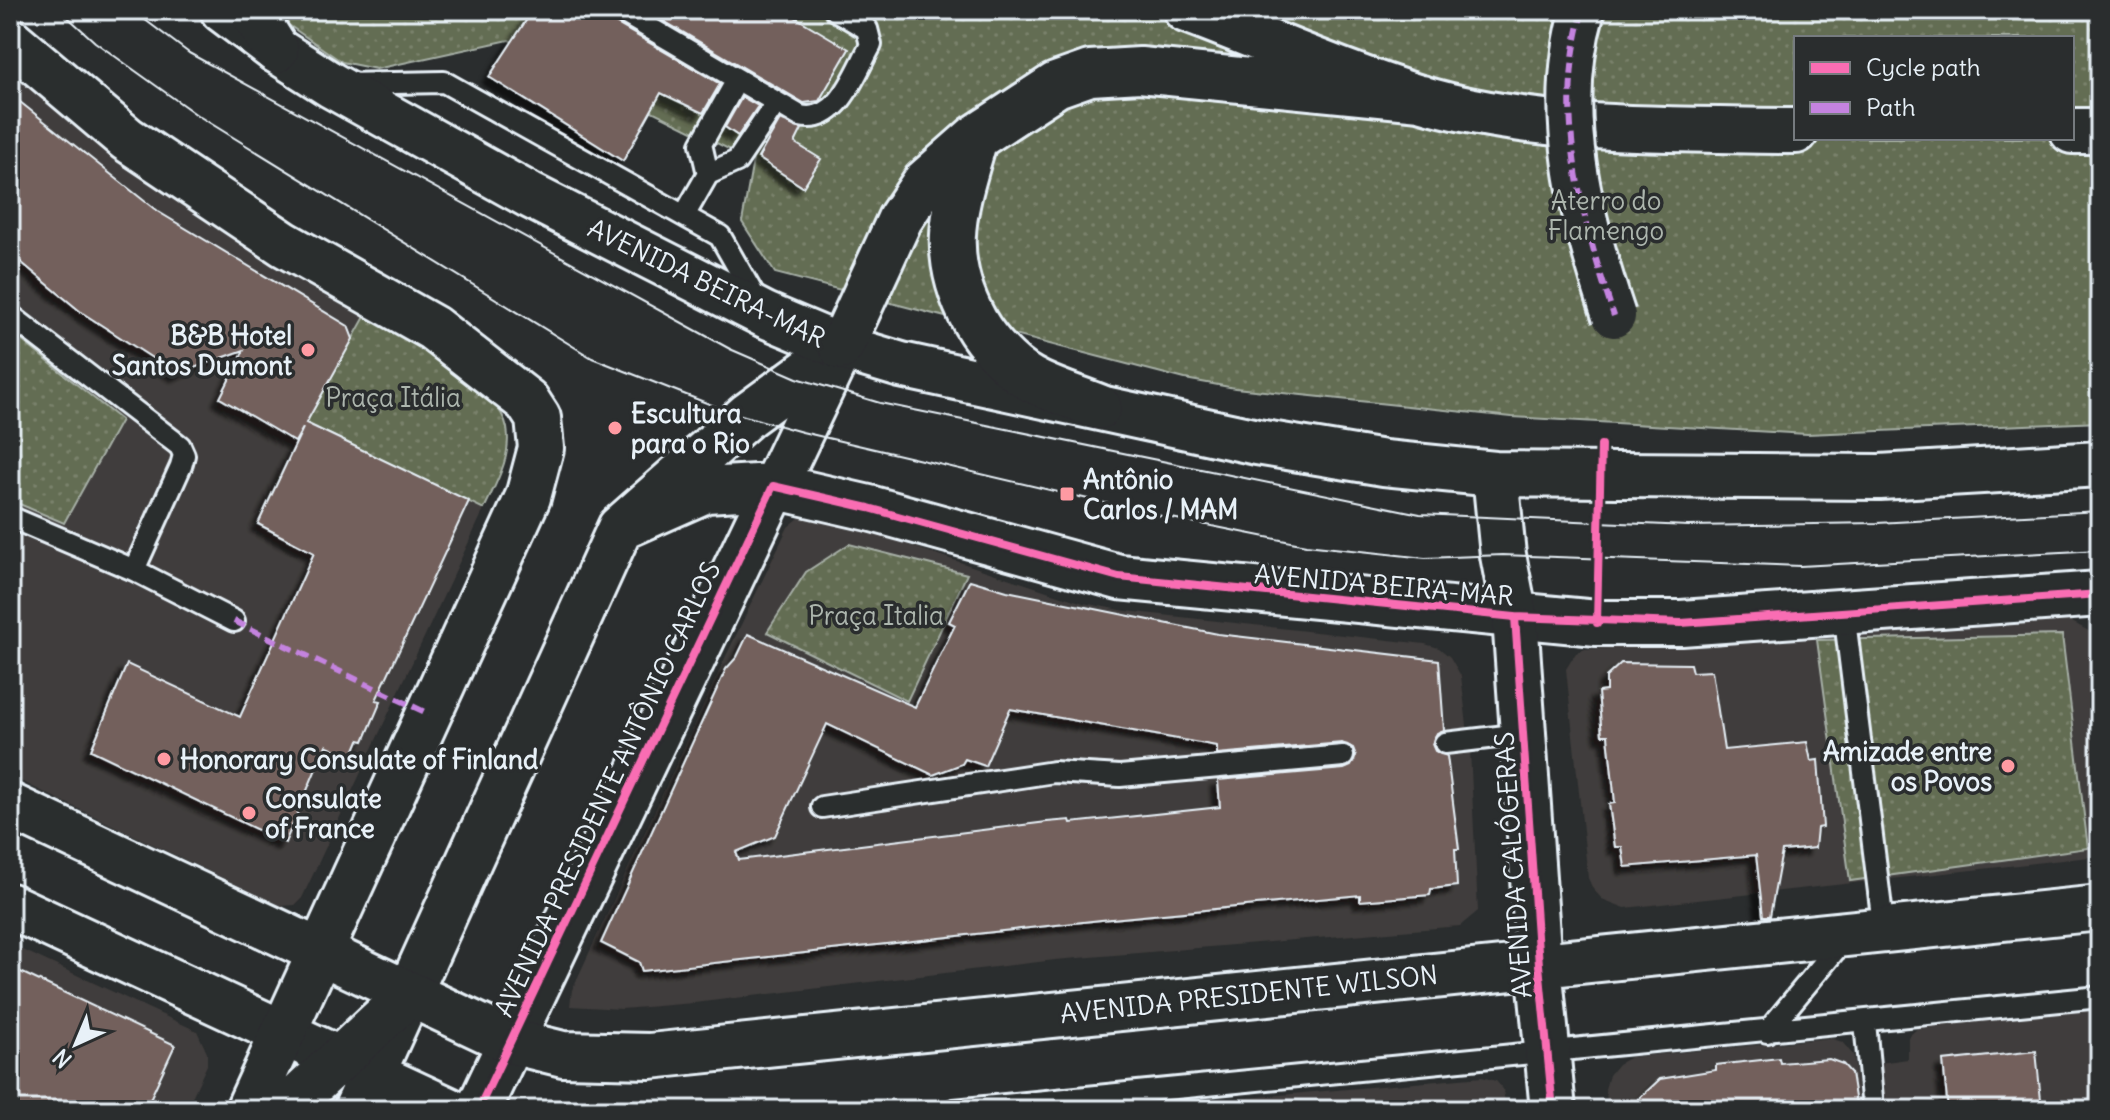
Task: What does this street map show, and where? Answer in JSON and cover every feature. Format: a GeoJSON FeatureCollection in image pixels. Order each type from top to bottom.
{"type":"FeatureCollection","features":[{"type":"Feature","properties":{"kind":"main road","name":"AVENIDA BEIRA-MAR"},"geometry":{"type":"LineString","coordinates":[[223,10],[276,50],[331,85],[516,188],[765,315],[841,347],[901,365],[1257,442],[1384,463],[1495,474],[1880,477],[2100,464]]}},
{"type":"Feature","properties":{"kind":"main road"},"geometry":{"type":"LineString","coordinates":[[251,10],[276,50]]}},
{"type":"Feature","properties":{"kind":"main road"},"geometry":{"type":"LineString","coordinates":[[1186,10],[1421,98],[1588,127],[1794,131]]}},
{"type":"Feature","properties":{"kind":"main road"},"geometry":{"type":"LineString","coordinates":[[10,40],[127,139],[284,244],[433,328],[527,401],[538,418],[541,448],[528,497],[248,1110]]}},
{"type":"Feature","properties":{"kind":"main road","name":"AVENIDA PRESIDENTE ANTÔNIO CARLOS"},"geometry":{"type":"LineString","coordinates":[[478,1110],[773,486],[814,409],[900,219],[925,182],[975,138],[1056,85],[1090,73],[1140,70],[1187,73],[1421,98]]}},
{"type":"Feature","properties":{"kind":"main road"},"geometry":{"type":"LineString","coordinates":[[2074,131],[2100,131]]}},
{"type":"Feature","properties":{"kind":"main road"},"geometry":{"type":"LineString","coordinates":[[975,138],[953,214],[952,265],[959,290],[986,340],[1029,378],[1099,407]]}},
{"type":"Feature","properties":{"kind":"main road"},"geometry":{"type":"LineString","coordinates":[[285,1110],[356,1081],[409,994],[620,528],[748,415],[841,347]]}},
{"type":"Feature","properties":{"kind":"main road","name":"AVENIDA CALÓGERAS"},"geometry":{"type":"LineString","coordinates":[[1495,474],[1503,555],[1515,617],[1539,965],[1553,1110]]}},
{"type":"Feature","properties":{"kind":"main road","name":"AVENIDA BEIRA-MAR"},"geometry":{"type":"LineString","coordinates":[[620,528],[706,490],[773,486],[869,508],[1119,577],[1515,617],[1681,623],[2100,594]]}},
{"type":"Feature","properties":{"kind":"main road","name":"AVENIDA PRESIDENTE WILSON"},"geometry":{"type":"LineString","coordinates":[[10,806],[510,1041],[563,1054],[650,1056],[2100,908]]}},
{"type":"Feature","properties":{"kind":"main road"},"geometry":{"type":"LineString","coordinates":[[10,906],[283,1033],[356,1081],[449,1110]]}},
{"type":"Feature","properties":{"kind":"street"},"geometry":{"type":"LineString","coordinates":[[1583,10],[1569,96],[1574,158],[1591,248],[1614,316]]}},
{"type":"Feature","properties":{"kind":"lane"},"geometry":{"type":"LineString","coordinates":[[619,10],[776,103],[811,119],[825,116],[837,104],[871,45],[867,29],[835,10]]}},
{"type":"Feature","properties":{"kind":"lane"},"geometry":{"type":"LineString","coordinates":[[708,174],[701,144],[737,80]]}},
{"type":"Feature","properties":{"kind":"lane"},"geometry":{"type":"LineString","coordinates":[[331,85],[444,82],[720,236],[765,315]]}},
{"type":"Feature","properties":{"kind":"lane"},"geometry":{"type":"LineString","coordinates":[[685,214],[708,174],[737,161],[776,103]]}},
{"type":"Feature","properties":{"kind":"lane"},"geometry":{"type":"LineString","coordinates":[[10,315],[180,446],[184,455],[181,466],[134,570]]}},
{"type":"Feature","properties":{"kind":"lane"},"geometry":{"type":"LineString","coordinates":[[10,517],[134,570],[234,621]]}},
{"type":"Feature","properties":{"kind":"lane"},"geometry":{"type":"LineString","coordinates":[[1767,1032],[1865,934],[1844,612]]}},
{"type":"Feature","properties":{"kind":"lane"},"geometry":{"type":"LineString","coordinates":[[1445,743],[1523,734]]}},
{"type":"Feature","properties":{"kind":"lane"},"geometry":{"type":"LineString","coordinates":[[822,807],[1054,772],[1120,776],[1343,756]]}},
{"type":"Feature","properties":{"kind":"lane"},"geometry":{"type":"LineString","coordinates":[[954,1110],[2100,997]]}},
{"type":"Feature","properties":{"kind":"lane"},"geometry":{"type":"LineString","coordinates":[[1865,1022],[1873,1110]]}},
{"type":"Feature","properties":{"kind":"shaded area"},"geometry":{"type":"Polygon","coordinates":[[[10,67],[153,184],[213,226],[366,313],[504,416],[508,437],[503,469],[302,898],[295,905],[281,906],[10,776],[10,67]]]}},
{"type":"Feature","properties":{"kind":"shaded area"},"geometry":{"type":"Polygon","coordinates":[[[804,514],[815,514],[1083,603],[1126,611],[1439,648],[1450,657],[1461,676],[1470,750],[1478,911],[1460,926],[1055,960],[694,1003],[622,1009],[570,1006],[572,990],[726,656],[788,527],[804,514]]]}},
{"type":"Feature","properties":{"kind":"shaded area"},"geometry":{"type":"Polygon","coordinates":[[[2070,621],[2100,637],[2100,852],[2090,857],[1625,908],[1602,899],[1593,889],[1588,878],[1566,669],[1576,653],[1585,649],[1767,642],[2070,621]]]}},
{"type":"Feature","properties":{"kind":"shaded area"},"geometry":{"type":"Polygon","coordinates":[[[10,944],[197,1031],[207,1053],[207,1065],[186,1110],[10,1110],[10,944]]]}},
{"type":"Feature","properties":{"kind":"shaded area"},"geometry":{"type":"Polygon","coordinates":[[[2100,1008],[2100,1110],[1883,1110],[1879,1063],[1908,1059],[1908,1037],[1920,1026],[2100,1008]]]}},
{"type":"Feature","properties":{"kind":"shaded area"},"geometry":{"type":"Polygon","coordinates":[[[1830,1038],[1842,1042],[1854,1056],[1859,1110],[1609,1110],[1605,1089],[1609,1075],[1618,1064],[1631,1057],[1830,1038]]]}},
{"type":"Feature","properties":{"kind":"shaded area"},"geometry":{"type":"Polygon","coordinates":[[[1482,1077],[1496,1081],[1503,1089],[1506,1110],[1112,1110],[1482,1077]]]}},
{"type":"Feature","properties":{"kind":"green space","name":"Aterro do Flamengo"},"geometry":{"type":"Polygon","coordinates":[[[267,10],[2100,10],[2100,422],[1807,434],[1512,417],[1235,388],[1185,379],[775,273],[742,222],[753,161],[509,40],[376,69],[342,62],[267,10]]]}},
{"type":"Feature","properties":{"kind":"green space","name":"Praça Itália"},"geometry":{"type":"Polygon","coordinates":[[[367,313],[448,362],[487,395],[500,412],[507,428],[507,449],[502,470],[484,509],[306,423],[367,313]]]}},
{"type":"Feature","properties":{"kind":"green space"},"geometry":{"type":"Polygon","coordinates":[[[10,331],[121,420],[64,523],[10,500],[10,331]]]}},
{"type":"Feature","properties":{"kind":"green space","name":"Praça Italia"},"geometry":{"type":"Polygon","coordinates":[[[849,544],[967,574],[907,701],[767,632],[806,572],[849,544]]]}},
{"type":"Feature","properties":{"kind":"green space"},"geometry":{"type":"Polygon","coordinates":[[[2062,635],[2088,848],[1850,881],[1817,640],[2062,635]]]}},
{"type":"Feature","properties":{"kind":"building"},"geometry":{"type":"Polygon","coordinates":[[[533,10],[606,10],[612,21],[720,84],[703,113],[661,93],[623,161],[489,77],[533,10]]]}},
{"type":"Feature","properties":{"kind":"building"},"geometry":{"type":"Polygon","coordinates":[[[645,10],[783,10],[849,49],[819,101],[804,103],[645,10]]]}},
{"type":"Feature","properties":{"kind":"building"},"geometry":{"type":"Polygon","coordinates":[[[10,94],[157,211],[348,326],[353,339],[306,423],[469,501],[376,700],[381,701],[364,741],[359,740],[352,757],[326,745],[285,843],[91,750],[127,664],[240,717],[314,553],[258,524],[303,428],[295,442],[220,398],[244,350],[177,374],[81,312],[10,253],[10,94]]]}},
{"type":"Feature","properties":{"kind":"building"},"geometry":{"type":"Polygon","coordinates":[[[742,97],[758,106],[738,136],[725,127],[742,97]]]}},
{"type":"Feature","properties":{"kind":"building"},"geometry":{"type":"Polygon","coordinates":[[[780,120],[802,129],[795,143],[821,159],[803,187],[758,158],[780,120]]]}},
{"type":"Feature","properties":{"kind":"building"},"geometry":{"type":"Polygon","coordinates":[[[970,580],[1007,591],[1218,634],[1439,660],[1444,730],[1437,733],[1432,744],[1435,751],[1447,756],[1459,849],[1455,849],[1457,886],[1431,889],[1430,895],[1360,901],[1360,895],[1101,920],[642,971],[639,962],[601,943],[726,669],[737,657],[748,634],[915,707],[955,625],[949,622],[970,580]],[[1010,709],[985,766],[965,759],[962,764],[933,775],[827,724],[775,836],[736,852],[739,860],[1047,822],[1070,820],[1071,823],[1220,807],[1218,780],[1344,769],[1351,766],[1356,756],[1353,748],[1342,743],[1217,754],[1217,746],[1010,709]]]}},
{"type":"Feature","properties":{"kind":"building"},"geometry":{"type":"Polygon","coordinates":[[[1621,663],[1690,664],[1692,672],[1712,671],[1724,750],[1807,742],[1811,761],[1818,760],[1823,827],[1817,828],[1815,848],[1782,851],[1770,916],[1763,916],[1756,855],[1625,867],[1622,847],[1615,847],[1609,804],[1615,803],[1608,735],[1602,735],[1598,692],[1606,691],[1606,677],[1621,663]]]}},
{"type":"Feature","properties":{"kind":"building"},"geometry":{"type":"Polygon","coordinates":[[[10,967],[175,1045],[145,1110],[10,1110],[10,967]]]}},
{"type":"Feature","properties":{"kind":"building"},"geometry":{"type":"Polygon","coordinates":[[[2036,1051],[2042,1110],[1948,1110],[1943,1061],[2036,1051]]]}},
{"type":"Feature","properties":{"kind":"building"},"geometry":{"type":"Polygon","coordinates":[[[1779,1058],[1780,1063],[1829,1059],[1843,1064],[1851,1073],[1857,1110],[1627,1110],[1660,1079],[1716,1070],[1716,1065],[1779,1058]]]}},
{"type":"Feature","properties":{"kind":"tram line"},"geometry":{"type":"LineString","coordinates":[[60,10],[95,42],[197,115],[592,358],[727,411],[802,432],[1152,514],[1306,545],[1425,558],[1503,555],[1800,566],[2100,550]]}},
{"type":"Feature","properties":{"kind":"tram line"},"geometry":{"type":"LineString","coordinates":[[132,10],[189,53],[730,349],[797,378],[880,403],[1420,514],[1688,526],[1877,523],[2100,511]]}},
{"type":"Feature","properties":{"kind":"marked path"},"geometry":{"type":"LineString","coordinates":[[1583,10],[1574,48],[1571,126],[1582,203],[1614,316]]}},
{"type":"Feature","properties":{"kind":"marked path"},"geometry":{"type":"LineString","coordinates":[[234,621],[429,714]]}},
{"type":"Feature","properties":{"kind":"cycle path"},"geometry":{"type":"LineString","coordinates":[[1597,623],[1601,445]]}},
{"type":"Feature","properties":{"kind":"cycle path"},"geometry":{"type":"LineString","coordinates":[[478,1110],[773,486],[869,508],[1119,577],[1515,617],[1681,623],[2100,594]]}},
{"type":"Feature","properties":{"kind":"cycle path"},"geometry":{"type":"LineString","coordinates":[[1515,617],[1539,965],[1553,1110]]}},
{"type":"Feature","properties":{"kind":"place","name":"B&B Hotel Santos Dumont"},"geometry":{"type":"Point","coordinates":[308,350]}},
{"type":"Feature","properties":{"kind":"place","name":"Escultura para o Rio"},"geometry":{"type":"Point","coordinates":[615,428]}},
{"type":"Feature","properties":{"kind":"place","name":"Antônio Carlos / MAM"},"geometry":{"type":"Point","coordinates":[1067,494]}},
{"type":"Feature","properties":{"kind":"place","name":"Honorary Consulate of Finland"},"geometry":{"type":"Point","coordinates":[164,759]}},
{"type":"Feature","properties":{"kind":"place","name":"Amizade entre os Povos"},"geometry":{"type":"Point","coordinates":[2008,766]}},
{"type":"Feature","properties":{"kind":"place","name":"Consulate of France"},"geometry":{"type":"Point","coordinates":[249,813]}}]}
